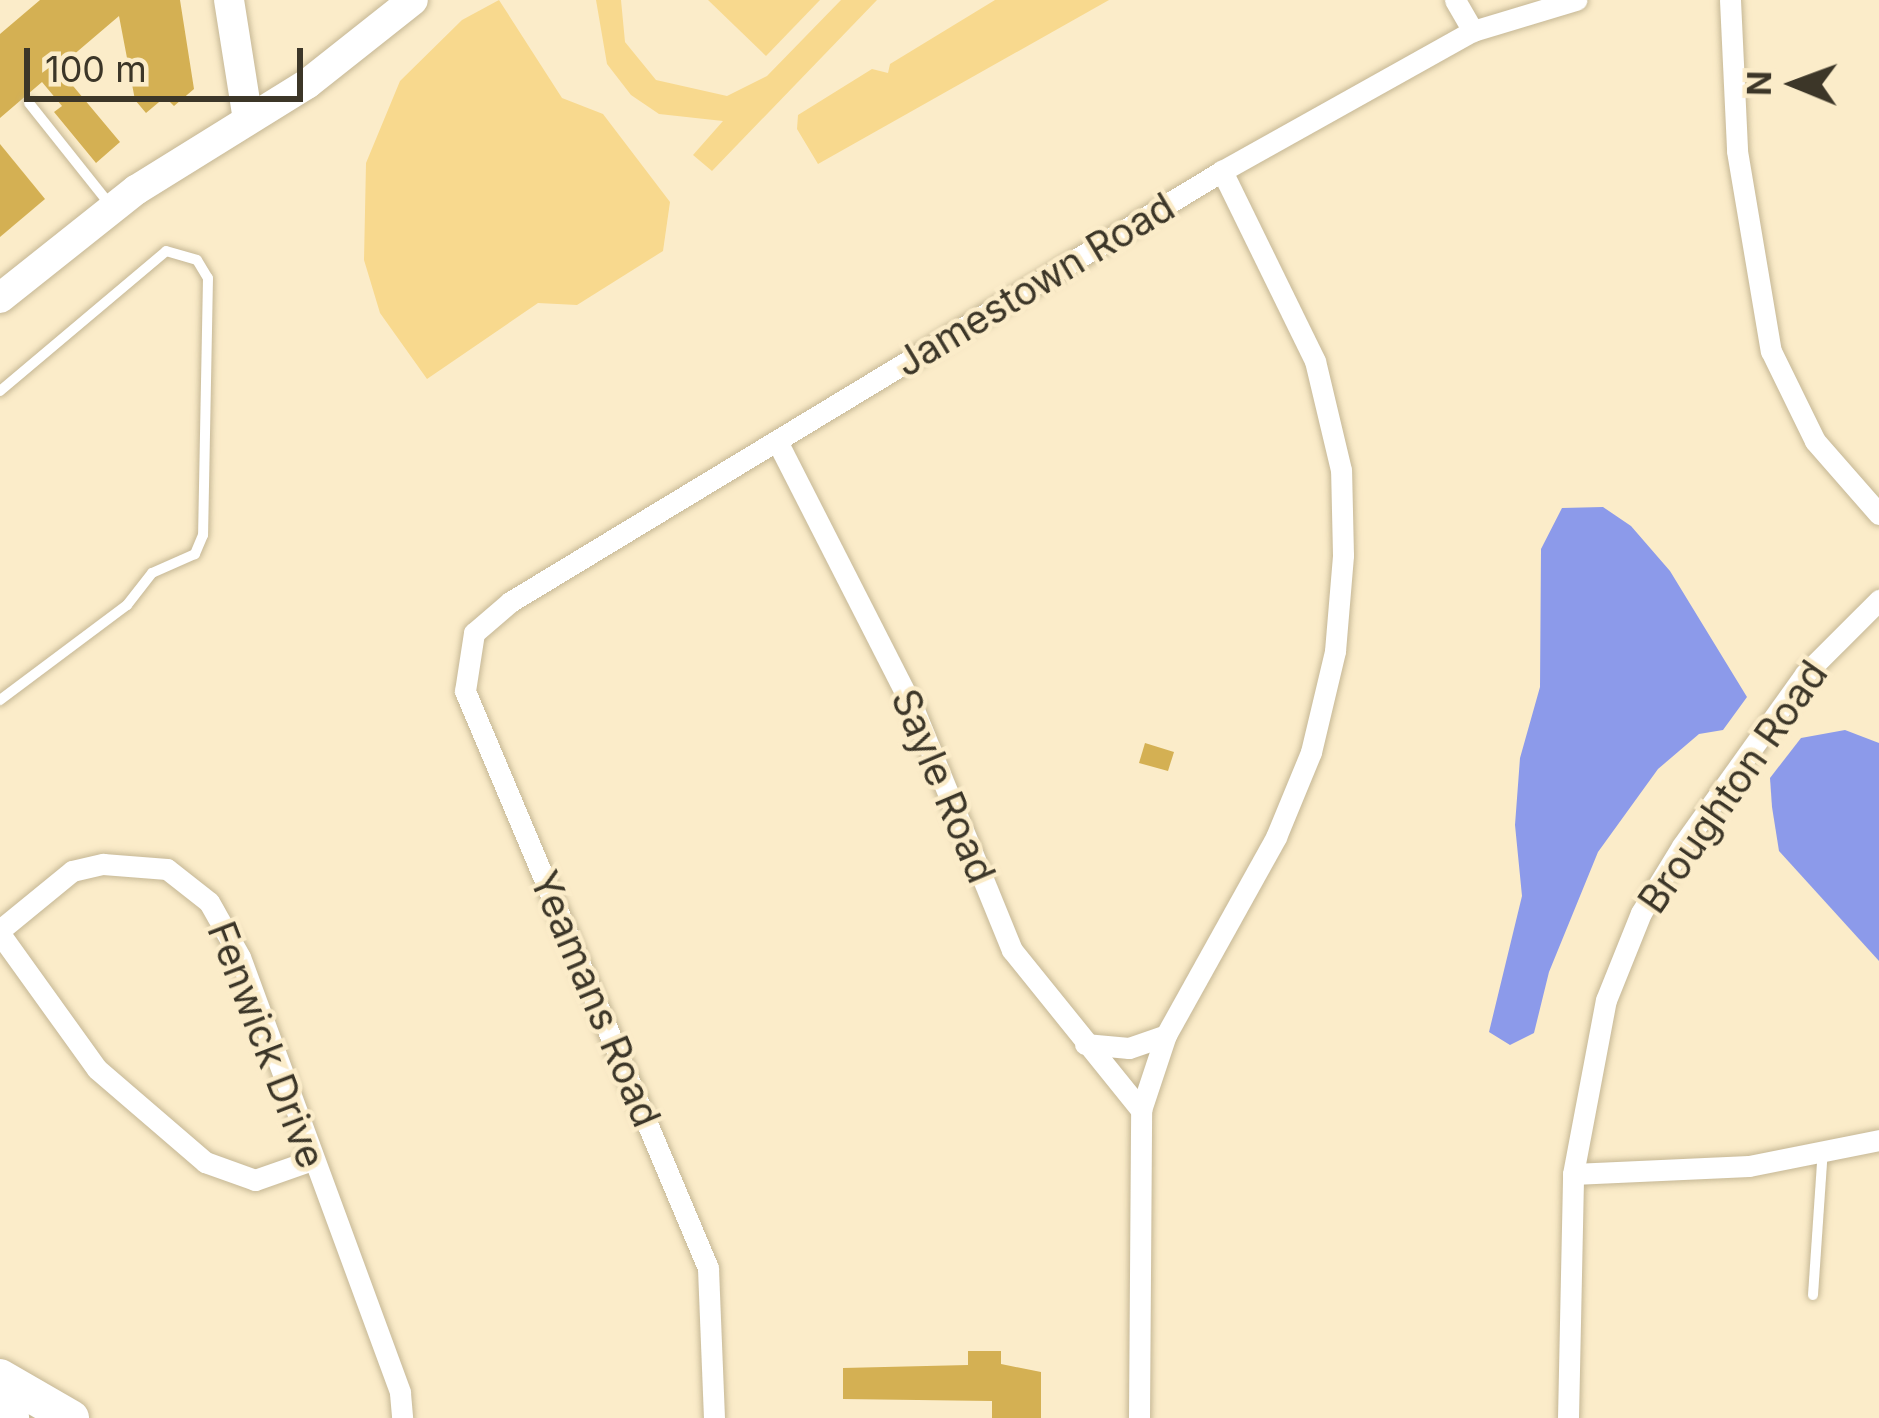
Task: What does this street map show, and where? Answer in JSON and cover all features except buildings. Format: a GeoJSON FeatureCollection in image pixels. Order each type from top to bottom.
{"type":"FeatureCollection","features":[{"type":"Feature","properties":{"kind":"main road"},"geometry":{"type":"LineString","coordinates":[[0,1377],[71,1418]]}},
{"type":"Feature","properties":{"kind":"main road"},"geometry":{"type":"LineString","coordinates":[[0,1408],[11,1418]]}},
{"type":"Feature","properties":{"kind":"street"},"geometry":{"type":"LineString","coordinates":[[229,0],[248,120]]}},
{"type":"Feature","properties":{"kind":"street"},"geometry":{"type":"LineString","coordinates":[[4,287],[413,0]]}},
{"type":"Feature","properties":{"kind":"street"},"geometry":{"type":"LineString","coordinates":[[1455,0],[1473,31]]}},
{"type":"Feature","properties":{"kind":"street","name":"Jamestown Road"},"geometry":{"type":"LineString","coordinates":[[510,602],[1222,171],[1473,31],[1576,0]]}},
{"type":"Feature","properties":{"kind":"street"},"geometry":{"type":"LineString","coordinates":[[1730,0],[1737,151],[1772,351],[1815,441],[1879,514]]}},
{"type":"Feature","properties":{"kind":"street"},"geometry":{"type":"LineString","coordinates":[[1139,1418],[1141,1110],[1166,1035],[1276,837],[1311,752],[1335,650],[1343,555],[1340,470],[1315,361],[1222,171]]}},
{"type":"Feature","properties":{"kind":"street","name":"Sayle Road"},"geometry":{"type":"LineString","coordinates":[[777,441],[914,710],[1012,950],[1141,1110]]}},
{"type":"Feature","properties":{"kind":"street","name":"Broughton Road"},"geometry":{"type":"LineString","coordinates":[[1568,1418],[1573,1174],[1606,1000],[1641,914],[1804,674],[1879,600]]}},
{"type":"Feature","properties":{"kind":"street","name":"Yeamans Road"},"geometry":{"type":"LineString","coordinates":[[510,602],[474,633],[465,691],[707,1268],[714,1418]]}},
{"type":"Feature","properties":{"kind":"street","name":"Fenwick Drive"},"geometry":{"type":"LineString","coordinates":[[0,932],[72,871],[103,864],[167,868],[209,902],[240,957],[400,1393],[402,1418]]}},
{"type":"Feature","properties":{"kind":"street"},"geometry":{"type":"LineString","coordinates":[[0,932],[97,1069],[205,1162],[255,1180],[312,1160]]}},
{"type":"Feature","properties":{"kind":"street"},"geometry":{"type":"LineString","coordinates":[[1084,1044],[1129,1048],[1166,1035]]}},
{"type":"Feature","properties":{"kind":"street"},"geometry":{"type":"LineString","coordinates":[[1573,1174],[1749,1166],[1879,1140]]}},
{"type":"Feature","properties":{"kind":"lane"},"geometry":{"type":"LineString","coordinates":[[29,103],[113,208]]}},
{"type":"Feature","properties":{"kind":"lane"},"geometry":{"type":"LineString","coordinates":[[0,391],[166,251],[197,260],[208,278],[203,535],[195,554],[152,574],[127,604],[0,700]]}},
{"type":"Feature","properties":{"kind":"lane"},"geometry":{"type":"LineString","coordinates":[[1813,1295],[1823,1148]]}},
{"type":"Feature","properties":{"kind":"shaded area"},"geometry":{"type":"Polygon","coordinates":[[[499,0],[562,98],[603,114],[670,202],[663,251],[577,305],[538,303],[427,379],[380,313],[364,260],[366,163],[400,81],[462,20],[499,0]]]}},
{"type":"Feature","properties":{"kind":"shaded area"},"geometry":{"type":"Polygon","coordinates":[[[596,0],[621,0],[625,42],[656,80],[727,96],[767,76],[841,0],[877,0],[712,171],[693,155],[723,121],[659,114],[631,95],[607,64],[596,0]]]}},
{"type":"Feature","properties":{"kind":"shaded area"},"geometry":{"type":"Polygon","coordinates":[[[708,0],[820,0],[766,56],[708,0]]]}},
{"type":"Feature","properties":{"kind":"shaded area"},"geometry":{"type":"Polygon","coordinates":[[[995,0],[1109,0],[818,164],[797,129],[798,115],[872,69],[888,73],[890,64],[995,0]]]}},
{"type":"Feature","properties":{"kind":"water"},"geometry":{"type":"Polygon","coordinates":[[[1603,507],[1631,526],[1670,571],[1747,697],[1723,730],[1699,734],[1658,769],[1598,852],[1549,972],[1534,1033],[1510,1045],[1489,1032],[1522,896],[1515,825],[1520,758],[1540,687],[1541,549],[1562,508],[1603,507]]]}},
{"type":"Feature","properties":{"kind":"water"},"geometry":{"type":"Polygon","coordinates":[[[1845,730],[1879,743],[1879,961],[1779,851],[1772,807],[1770,778],[1801,738],[1845,730]]]}}]}
